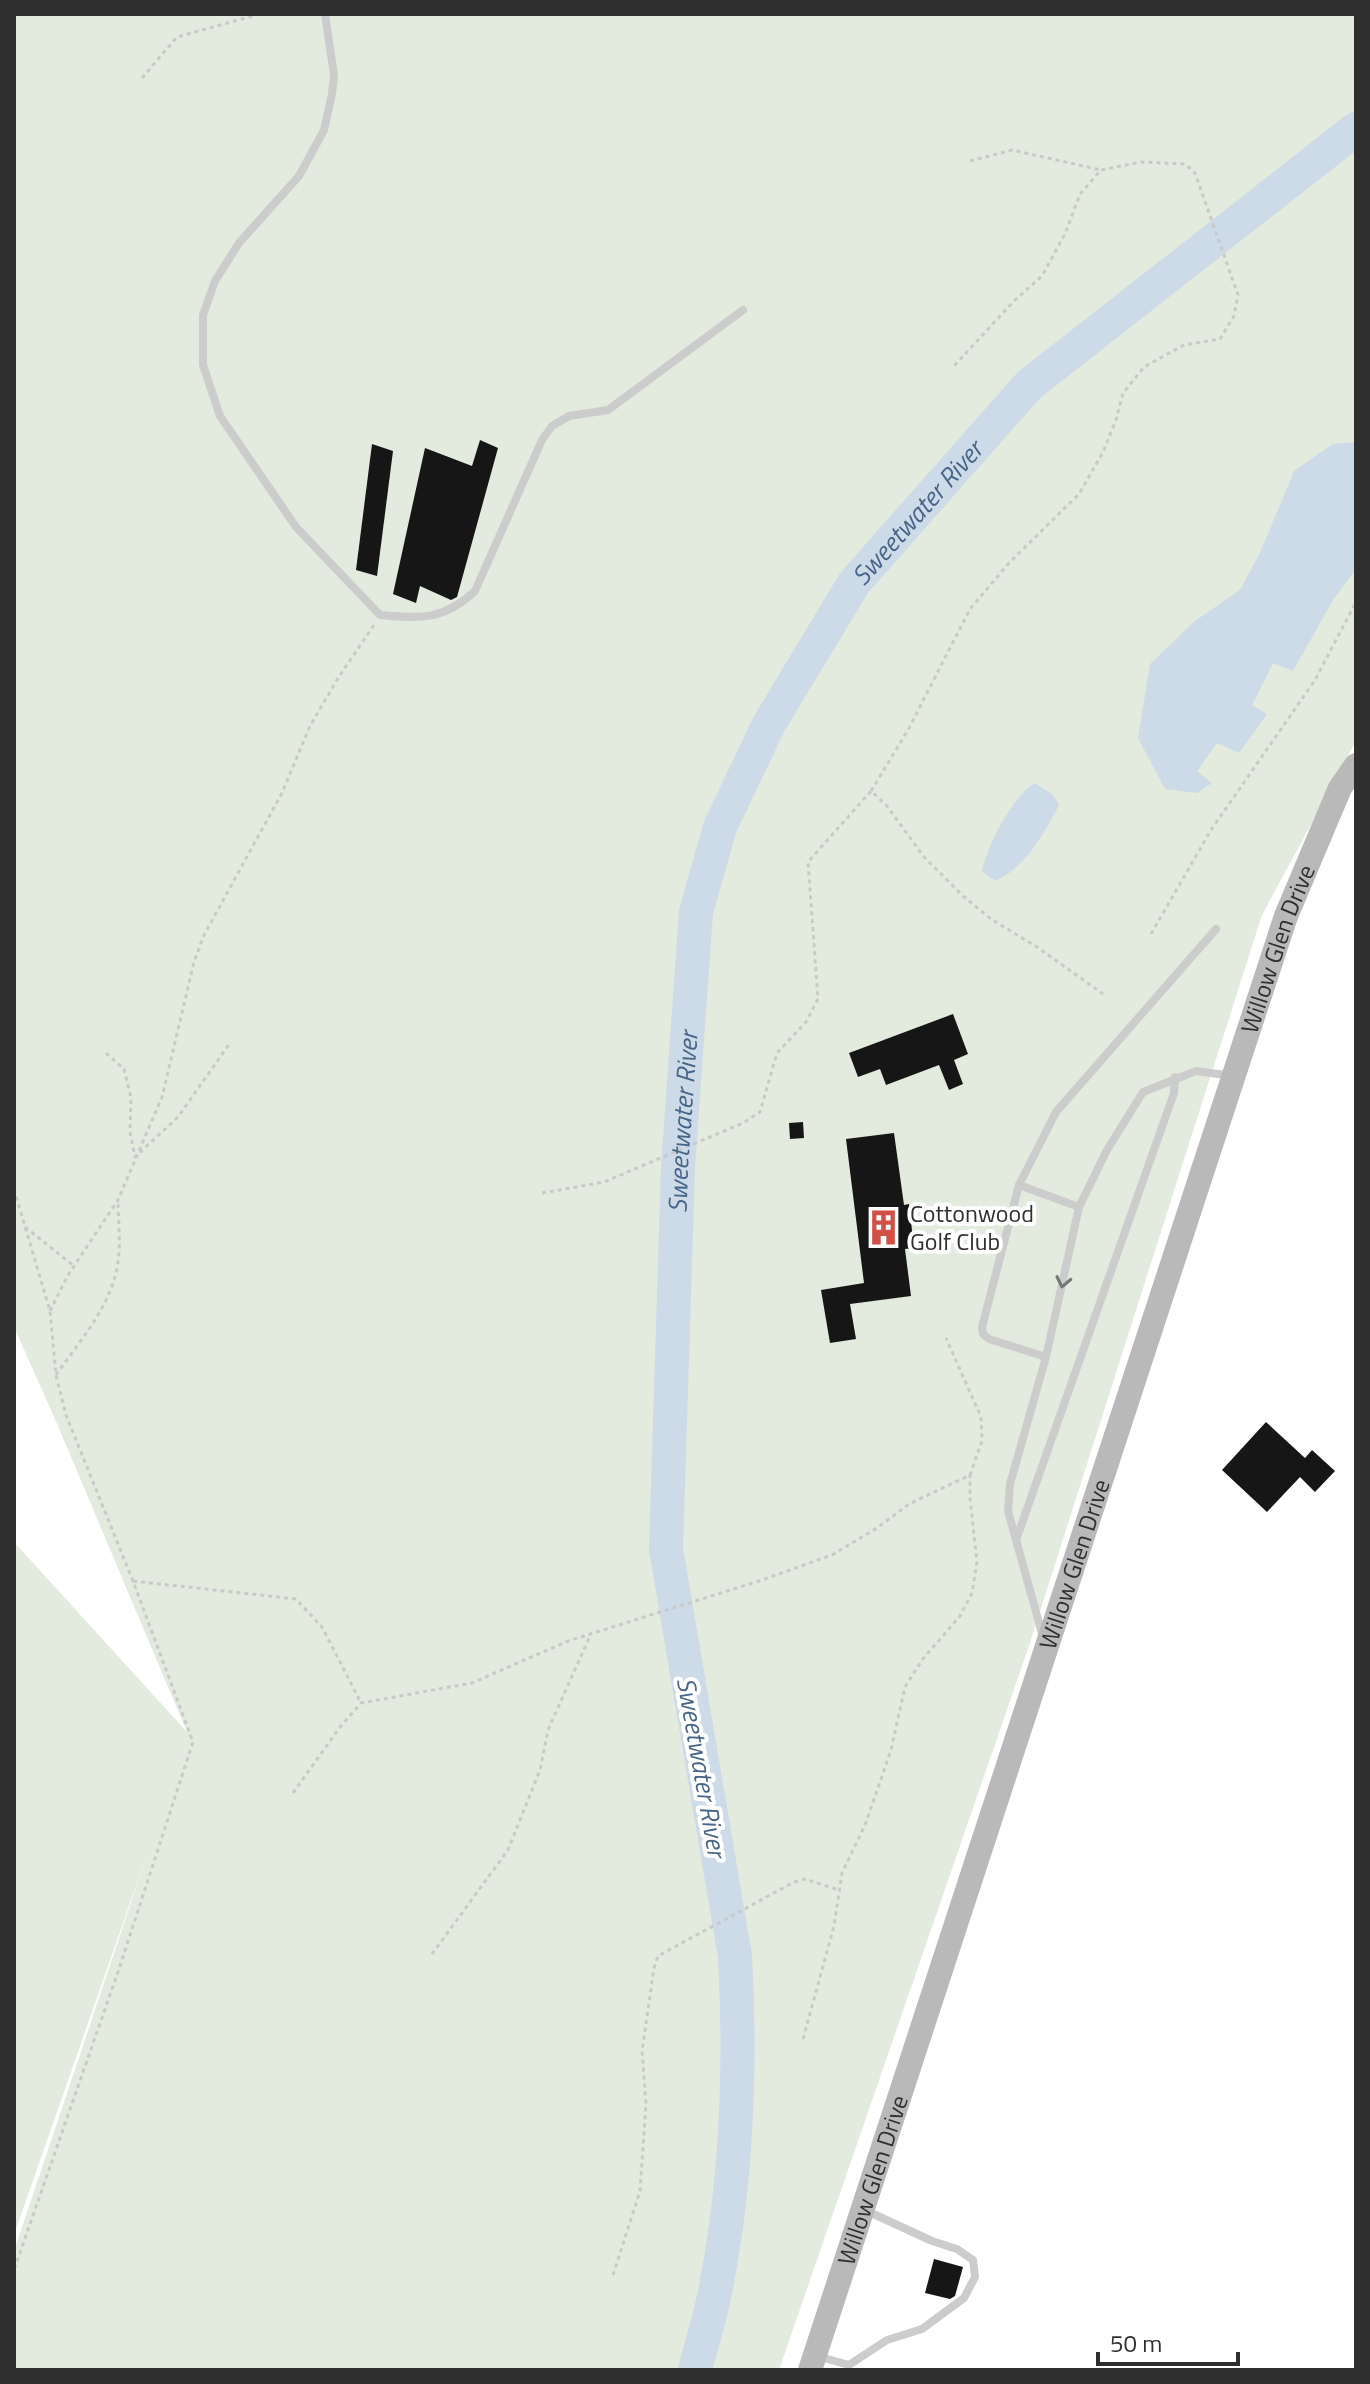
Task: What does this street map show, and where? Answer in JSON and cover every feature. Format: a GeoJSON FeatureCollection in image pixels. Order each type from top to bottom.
{"type":"FeatureCollection","features":[{"type":"Feature","properties":{"kind":"main road","name":"Willow Glen Drive"},"geometry":{"type":"LineString","coordinates":[[812,2363],[1286,916],[1340,788],[1356,765]]}},
{"type":"Feature","properties":{"kind":"lane"},"geometry":{"type":"LineString","coordinates":[[325,14],[334,75],[324,130],[299,176],[239,243],[215,281],[203,315],[203,365],[220,416],[296,527],[380,615],[416,619],[451,609],[464,601],[475,591],[542,440],[552,426],[569,416],[608,410],[743,310]]}},
{"type":"Feature","properties":{"kind":"lane"},"geometry":{"type":"LineString","coordinates":[[1046,1357],[989,1339],[983,1334],[982,1327],[1019,1185],[1056,1112],[1216,929]]}},
{"type":"Feature","properties":{"kind":"lane"},"geometry":{"type":"LineString","coordinates":[[1046,1646],[1008,1511],[1010,1484],[1046,1357],[1079,1207],[1107,1150],[1143,1092],[1196,1071],[1233,1076]]}},
{"type":"Feature","properties":{"kind":"lane"},"geometry":{"type":"LineString","coordinates":[[1016,1540],[1174,1093],[1175,1077]]}},
{"type":"Feature","properties":{"kind":"lane"},"geometry":{"type":"LineString","coordinates":[[1019,1185],[1079,1207]]}},
{"type":"Feature","properties":{"kind":"lane"},"geometry":{"type":"LineString","coordinates":[[812,2363],[849,2365],[887,2340],[922,2329],[964,2298],[975,2277],[973,2260],[957,2249],[862,2209]]}},
{"type":"Feature","properties":{"kind":"path"},"geometry":{"type":"LineString","coordinates":[[142,78],[177,37],[260,14]]}},
{"type":"Feature","properties":{"kind":"path"},"geometry":{"type":"LineString","coordinates":[[542,1193],[604,1182],[623,1175],[743,1123],[760,1112],[777,1053],[806,1022],[818,999],[808,862],[871,791],[908,730],[970,609],[1009,563],[1079,494],[1103,452],[1123,393],[1144,367],[1184,345],[1220,339],[1234,316],[1238,295],[1195,173],[1185,164],[1141,162],[1101,170],[1012,150],[970,161]]}},
{"type":"Feature","properties":{"kind":"path"},"geometry":{"type":"LineString","coordinates":[[953,367],[1014,301],[1042,276],[1065,234],[1080,194],[1101,170]]}},
{"type":"Feature","properties":{"kind":"path"},"geometry":{"type":"LineString","coordinates":[[1151,934],[1211,830],[1315,680],[1356,602]]}},
{"type":"Feature","properties":{"kind":"path"},"geometry":{"type":"LineString","coordinates":[[50,1311],[74,1266],[118,1200],[162,1097],[194,962],[204,935],[275,807],[310,726],[380,615]]}},
{"type":"Feature","properties":{"kind":"path"},"geometry":{"type":"LineString","coordinates":[[871,791],[887,806],[924,857],[963,896],[991,919],[1103,994]]}},
{"type":"Feature","properties":{"kind":"path"},"geometry":{"type":"LineString","coordinates":[[135,1157],[178,1117],[230,1043]]}},
{"type":"Feature","properties":{"kind":"path"},"geometry":{"type":"LineString","coordinates":[[106,1053],[124,1069],[131,1098],[130,1132],[135,1157]]}},
{"type":"Feature","properties":{"kind":"path"},"geometry":{"type":"LineString","coordinates":[[14,1189],[50,1311],[56,1375],[66,1415],[193,1742],[119,1969],[14,2270]]}},
{"type":"Feature","properties":{"kind":"path"},"geometry":{"type":"LineString","coordinates":[[56,1375],[85,1335],[108,1295],[118,1262],[118,1200]]}},
{"type":"Feature","properties":{"kind":"path"},"geometry":{"type":"LineString","coordinates":[[25,1227],[74,1266]]}},
{"type":"Feature","properties":{"kind":"path"},"geometry":{"type":"LineString","coordinates":[[803,2039],[834,1926],[842,1873],[865,1825],[891,1750],[905,1687],[922,1660],[960,1616],[972,1593],[977,1562],[970,1475],[982,1441],[981,1417],[946,1338]]}},
{"type":"Feature","properties":{"kind":"path"},"geometry":{"type":"LineString","coordinates":[[293,1793],[361,1703],[472,1683],[568,1641],[832,1555],[909,1504],[970,1475]]}},
{"type":"Feature","properties":{"kind":"path"},"geometry":{"type":"LineString","coordinates":[[133,1581],[296,1599],[322,1627],[361,1703]]}},
{"type":"Feature","properties":{"kind":"path"},"geometry":{"type":"LineString","coordinates":[[432,1954],[508,1850],[540,1770],[548,1730],[590,1636]]}},
{"type":"Feature","properties":{"kind":"path"},"geometry":{"type":"LineString","coordinates":[[613,2275],[640,2191],[646,2104],[642,2051],[651,1983],[658,1956],[794,1882],[805,1879],[839,1890]]}},
{"type":"Feature","properties":{"kind":"shaded area","name":"Cottonwood Golf Club"},"geometry":{"type":"Polygon","coordinates":[[[14,14],[1356,14],[1356,741],[1262,915],[1029,1646],[779,2370],[14,2370],[14,2251],[149,1849],[14,2235],[14,1542],[187,1732],[14,1327],[14,14]]]}},
{"type":"Feature","properties":{"kind":"water"},"geometry":{"type":"Polygon","coordinates":[[[1356,442],[1356,569],[1333,600],[1293,671],[1273,663],[1252,705],[1267,714],[1239,753],[1217,743],[1197,771],[1212,783],[1197,793],[1165,789],[1138,738],[1150,664],[1195,621],[1240,590],[1260,553],[1294,471],[1333,444],[1356,442]]]}},
{"type":"Feature","properties":{"kind":"water"},"geometry":{"type":"Polygon","coordinates":[[[1035,783],[1052,794],[1059,805],[1024,859],[995,881],[982,871],[989,849],[1009,810],[1035,783]]]}},
{"type":"Feature","properties":{"kind":"building"},"geometry":{"type":"Polygon","coordinates":[[[480,440],[498,448],[457,597],[451,600],[420,586],[416,603],[393,594],[425,448],[472,466],[480,440]]]}},
{"type":"Feature","properties":{"kind":"building"},"geometry":{"type":"Polygon","coordinates":[[[372,444],[393,451],[377,576],[356,570],[372,444]]]}},
{"type":"Feature","properties":{"kind":"building"},"geometry":{"type":"Polygon","coordinates":[[[953,1014],[968,1054],[954,1060],[963,1084],[949,1090],[939,1065],[886,1085],[880,1069],[858,1077],[849,1053],[953,1014]]]}},
{"type":"Feature","properties":{"kind":"building"},"geometry":{"type":"Polygon","coordinates":[[[803,1122],[804,1138],[790,1139],[789,1123],[803,1122]]]}},
{"type":"Feature","properties":{"kind":"building","name":"Cottonwood Golf Club"},"geometry":{"type":"Polygon","coordinates":[[[894,1133],[904,1205],[909,1204],[914,1248],[905,1249],[911,1296],[850,1304],[856,1339],[830,1343],[821,1290],[864,1283],[846,1139],[894,1133]]]}},
{"type":"Feature","properties":{"kind":"building"},"geometry":{"type":"Polygon","coordinates":[[[1266,1422],[1305,1458],[1312,1450],[1335,1471],[1315,1492],[1300,1477],[1267,1512],[1222,1470],[1266,1422]]]}},
{"type":"Feature","properties":{"kind":"building"},"geometry":{"type":"Polygon","coordinates":[[[934,2259],[963,2267],[955,2296],[950,2299],[925,2293],[934,2259]]]}},
{"type":"Feature","properties":{"kind":"waterway","name":"Sweetwater River"},"geometry":{"type":"LineString","coordinates":[[695,2370],[714,2297],[729,2205],[736,2122],[737,1997],[735,1956],[666,1549],[678,1168],[696,912],[720,827],[769,724],[854,583],[1029,385],[1356,129]]}},
{"type":"Feature","properties":{"kind":"place","name":"Cottonwood Golf Club"},"geometry":{"type":"Point","coordinates":[884,1227]}}]}
